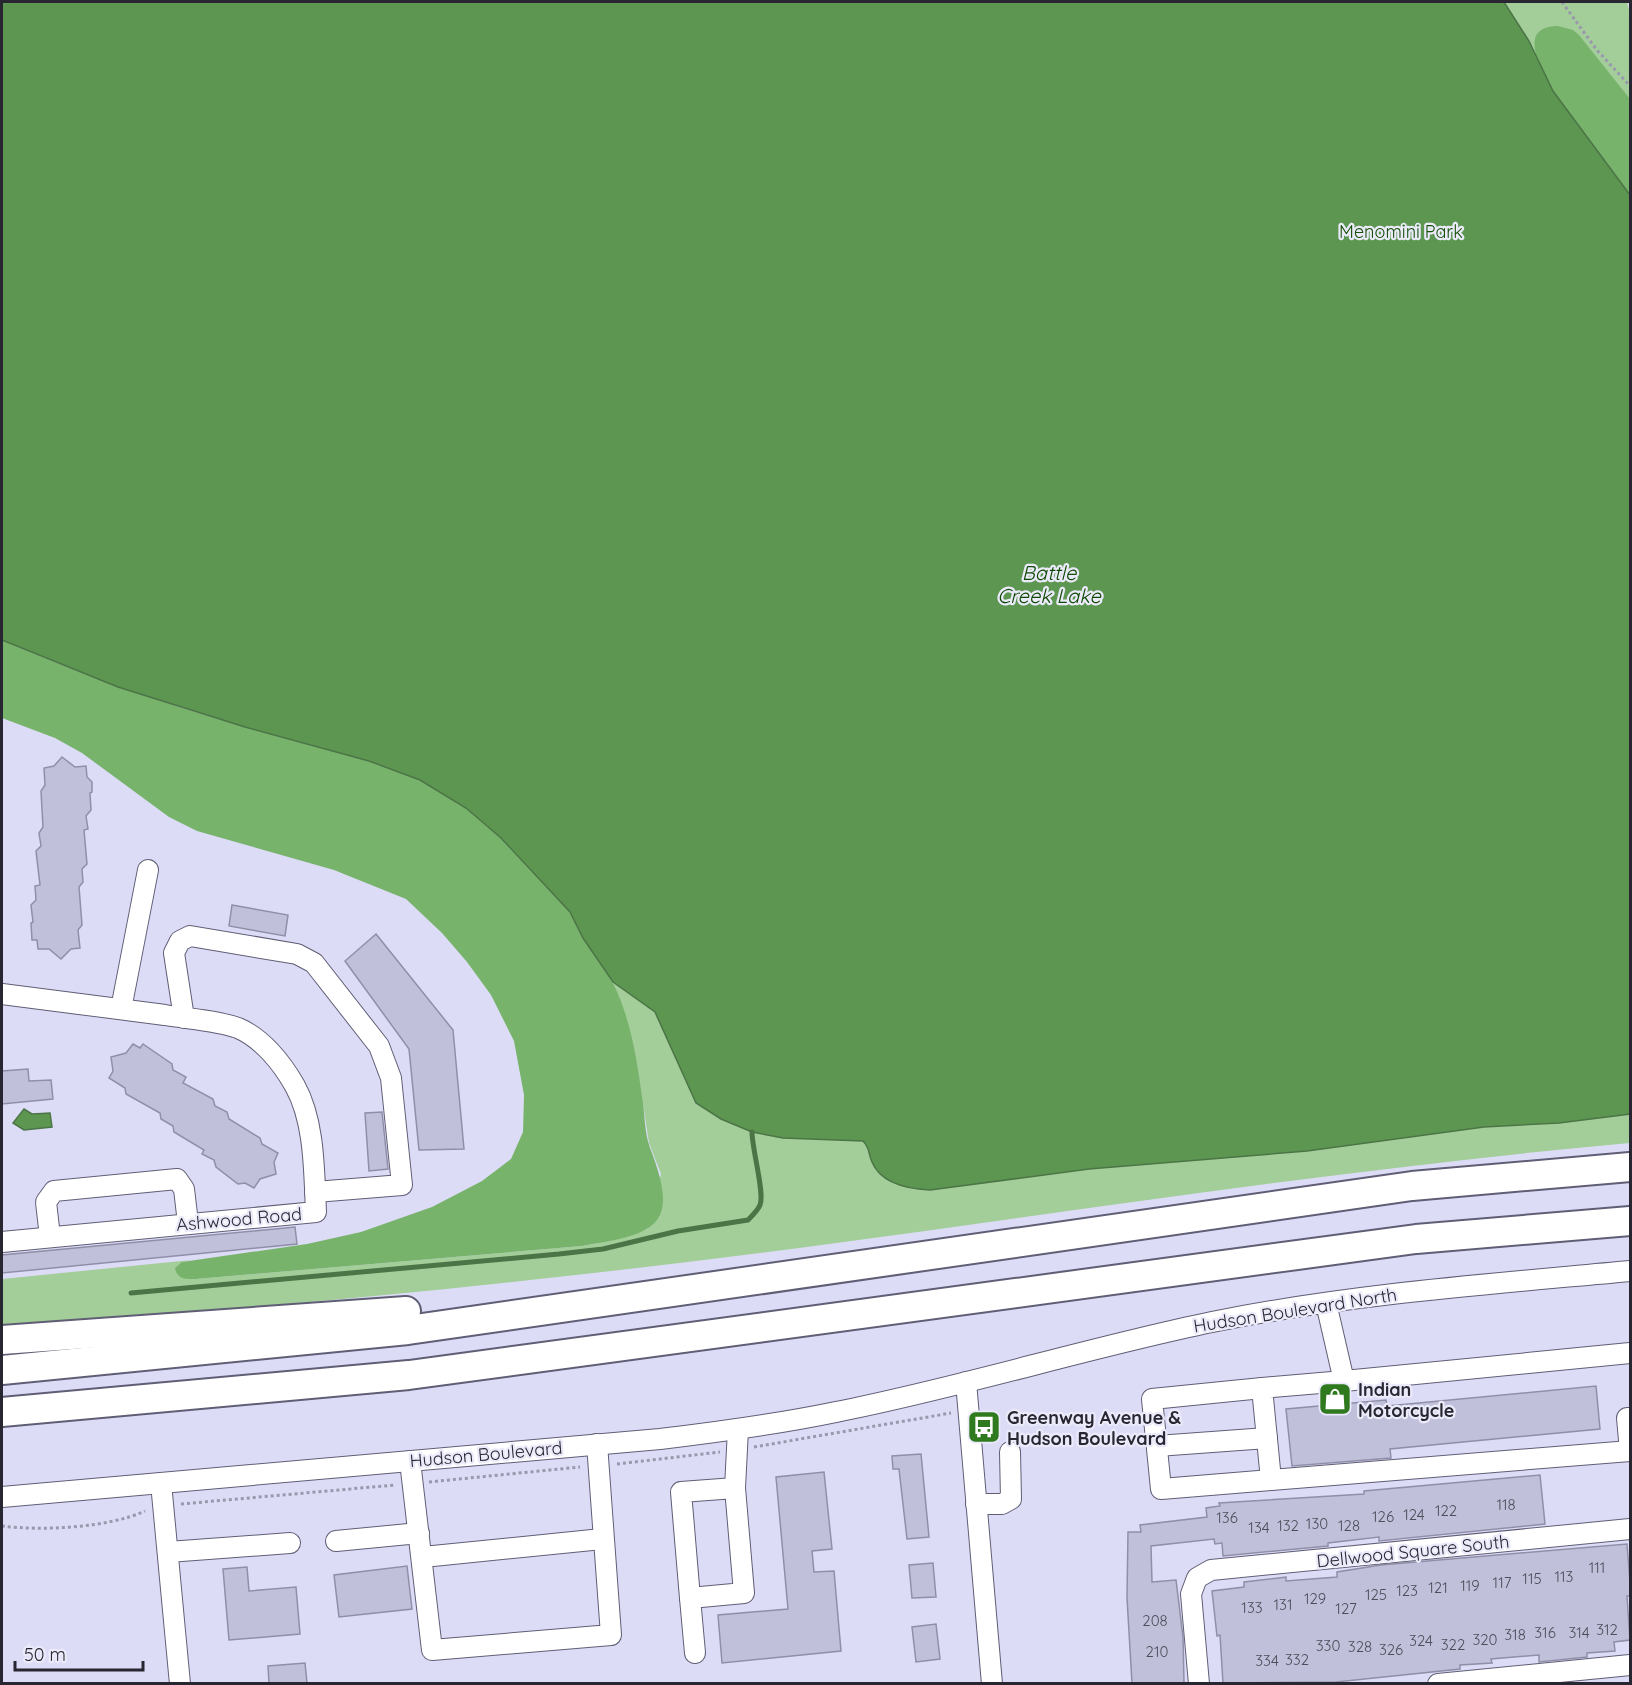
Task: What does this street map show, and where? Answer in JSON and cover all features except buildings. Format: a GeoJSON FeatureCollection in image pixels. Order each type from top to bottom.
{"type":"FeatureCollection","features":[{"type":"Feature","properties":{"kind":"highway"},"geometry":{"type":"LineString","coordinates":[[2,1370],[408,1330],[1401,1188],[1630,1167]]}},
{"type":"Feature","properties":{"kind":"highway"},"geometry":{"type":"LineString","coordinates":[[2,1412],[409,1375],[1416,1239],[1630,1221]]}},
{"type":"Feature","properties":{"kind":"highway"},"geometry":{"type":"LineString","coordinates":[[2,1340],[627,1298]]}},
{"type":"Feature","properties":{"kind":"street"},"geometry":{"type":"LineString","coordinates":[[121,1009],[148,870]]}},
{"type":"Feature","properties":{"kind":"street"},"geometry":{"type":"LineString","coordinates":[[184,1018],[174,953],[180,941],[190,936],[297,954],[314,963],[379,1046],[391,1078],[402,1185],[315,1192]]}},
{"type":"Feature","properties":{"kind":"street","name":"Ashwood Road"},"geometry":{"type":"LineString","coordinates":[[2,994],[184,1018],[237,1028],[257,1039],[274,1057],[296,1087],[304,1110],[311,1140],[316,1212],[2,1242]]}},
{"type":"Feature","properties":{"kind":"street"},"geometry":{"type":"LineString","coordinates":[[50,1237],[46,1202],[54,1191],[177,1179],[184,1189],[188,1223]]}},
{"type":"Feature","properties":{"kind":"street","name":"Hudson Boulevard North"},"geometry":{"type":"LineString","coordinates":[[966,1382],[1134,1339],[1259,1313],[1326,1303],[1630,1271]]}},
{"type":"Feature","properties":{"kind":"street"},"geometry":{"type":"LineString","coordinates":[[1326,1303],[1344,1381]]}},
{"type":"Feature","properties":{"kind":"street"},"geometry":{"type":"LineString","coordinates":[[1630,1353],[1152,1399],[1161,1490],[1630,1451],[1628,1418],[1630,1418]]}},
{"type":"Feature","properties":{"kind":"street"},"geometry":{"type":"LineString","coordinates":[[966,1382],[992,1683]]}},
{"type":"Feature","properties":{"kind":"street","name":"Hudson Boulevard"},"geometry":{"type":"LineString","coordinates":[[2,1497],[738,1430],[838,1412],[966,1382]]}},
{"type":"Feature","properties":{"kind":"street"},"geometry":{"type":"LineString","coordinates":[[1262,1388],[1271,1480]]}},
{"type":"Feature","properties":{"kind":"street"},"geometry":{"type":"LineString","coordinates":[[690,1598],[744,1593],[735,1488],[735,1449],[738,1430]]}},
{"type":"Feature","properties":{"kind":"street"},"geometry":{"type":"LineString","coordinates":[[1157,1446],[1267,1438]]}},
{"type":"Feature","properties":{"kind":"street"},"geometry":{"type":"LineString","coordinates":[[410,1461],[423,1557],[432,1650],[611,1635],[596,1466],[597,1444]]}},
{"type":"Feature","properties":{"kind":"street"},"geometry":{"type":"LineString","coordinates":[[976,1504],[1002,1504],[1011,1499],[1010,1452]]}},
{"type":"Feature","properties":{"kind":"street"},"geometry":{"type":"LineString","coordinates":[[161,1483],[180,1683]]}},
{"type":"Feature","properties":{"kind":"street"},"geometry":{"type":"LineString","coordinates":[[695,1653],[681,1492],[735,1488]]}},
{"type":"Feature","properties":{"kind":"street","name":"Dellwood Square South"},"geometry":{"type":"LineString","coordinates":[[1199,1683],[1191,1594],[1197,1578],[1210,1570],[1630,1529]]}},
{"type":"Feature","properties":{"kind":"street"},"geometry":{"type":"LineString","coordinates":[[336,1541],[419,1533]]}},
{"type":"Feature","properties":{"kind":"street"},"geometry":{"type":"LineString","coordinates":[[423,1557],[602,1539]]}},
{"type":"Feature","properties":{"kind":"street"},"geometry":{"type":"LineString","coordinates":[[168,1552],[290,1543]]}},
{"type":"Feature","properties":{"kind":"street"},"geometry":{"type":"LineString","coordinates":[[1438,1683],[1630,1665]]}},
{"type":"Feature","properties":{"kind":"path"},"geometry":{"type":"LineString","coordinates":[[1562,2],[1596,49],[1630,86]]}},
{"type":"Feature","properties":{"kind":"path"},"geometry":{"type":"LineString","coordinates":[[2,1526],[35,1530],[118,1520],[164,1506],[699,1456],[798,1441],[968,1410]]}},
{"type":"Feature","properties":{"kind":"green space","name":"Menomini Park"},"geometry":{"type":"Polygon","coordinates":[[[1150,2],[1627,2],[1630,13],[1630,1143],[1329,1176],[623,1270],[312,1302],[2,1327],[2,1279],[191,1260],[182,1262],[196,1279],[582,1246],[610,1241],[648,1229],[661,1174],[649,1143],[637,1064],[613,982],[655,1012],[684,1072],[721,1119],[752,1132],[783,1138],[863,1141],[870,1148],[871,1160],[961,1186],[1089,1169],[1192,1160],[1150,2]]]}},
{"type":"Feature","properties":{"kind":"shaded area"},"geometry":{"type":"Polygon","coordinates":[[[1558,26],[1573,30],[1579,35],[1630,99],[1630,195],[1569,116],[1541,67],[1535,48],[1537,34],[1544,28],[1558,26]]]}},
{"type":"Feature","properties":{"kind":"shaded area"},"geometry":{"type":"Polygon","coordinates":[[[2,640],[62,665],[153,698],[215,718],[355,756],[418,779],[460,803],[501,836],[538,874],[569,911],[584,939],[610,977],[619,996],[632,1038],[647,1135],[663,1195],[662,1211],[655,1222],[644,1231],[628,1237],[582,1246],[196,1279],[183,1278],[178,1275],[175,1268],[182,1262],[307,1244],[361,1232],[432,1207],[482,1181],[511,1159],[523,1132],[524,1095],[514,1041],[491,995],[467,962],[442,933],[406,899],[334,870],[197,831],[169,817],[82,753],[55,738],[2,718],[2,640]]]}},
{"type":"Feature","properties":{"kind":"water","name":"Battle Creek Lake"},"geometry":{"type":"Polygon","coordinates":[[[2,2],[1504,2],[1529,41],[1553,91],[1630,195],[1630,1114],[1559,1123],[1484,1127],[1307,1151],[1089,1169],[930,1190],[905,1187],[882,1176],[872,1162],[863,1141],[783,1138],[752,1132],[721,1119],[696,1103],[655,1012],[613,982],[583,938],[570,912],[501,838],[466,808],[420,780],[369,761],[245,727],[118,687],[2,640],[2,2]]]}},
{"type":"Feature","properties":{"kind":"water"},"geometry":{"type":"Polygon","coordinates":[[[24,1109],[32,1114],[50,1113],[52,1127],[24,1130],[13,1123],[24,1109]]]}},
{"type":"Feature","properties":{"kind":"waterway"},"geometry":{"type":"LineString","coordinates":[[131,1293],[603,1249],[678,1231],[748,1220],[758,1209],[761,1199],[752,1132]]}},
{"type":"Feature","properties":{"kind":"place","name":"Indian Motorcycle"},"geometry":{"type":"Point","coordinates":[1335,1399]}},
{"type":"Feature","properties":{"kind":"place","name":"Greenway Avenue & Hudson Boulevard"},"geometry":{"type":"Point","coordinates":[984,1427]}}]}
